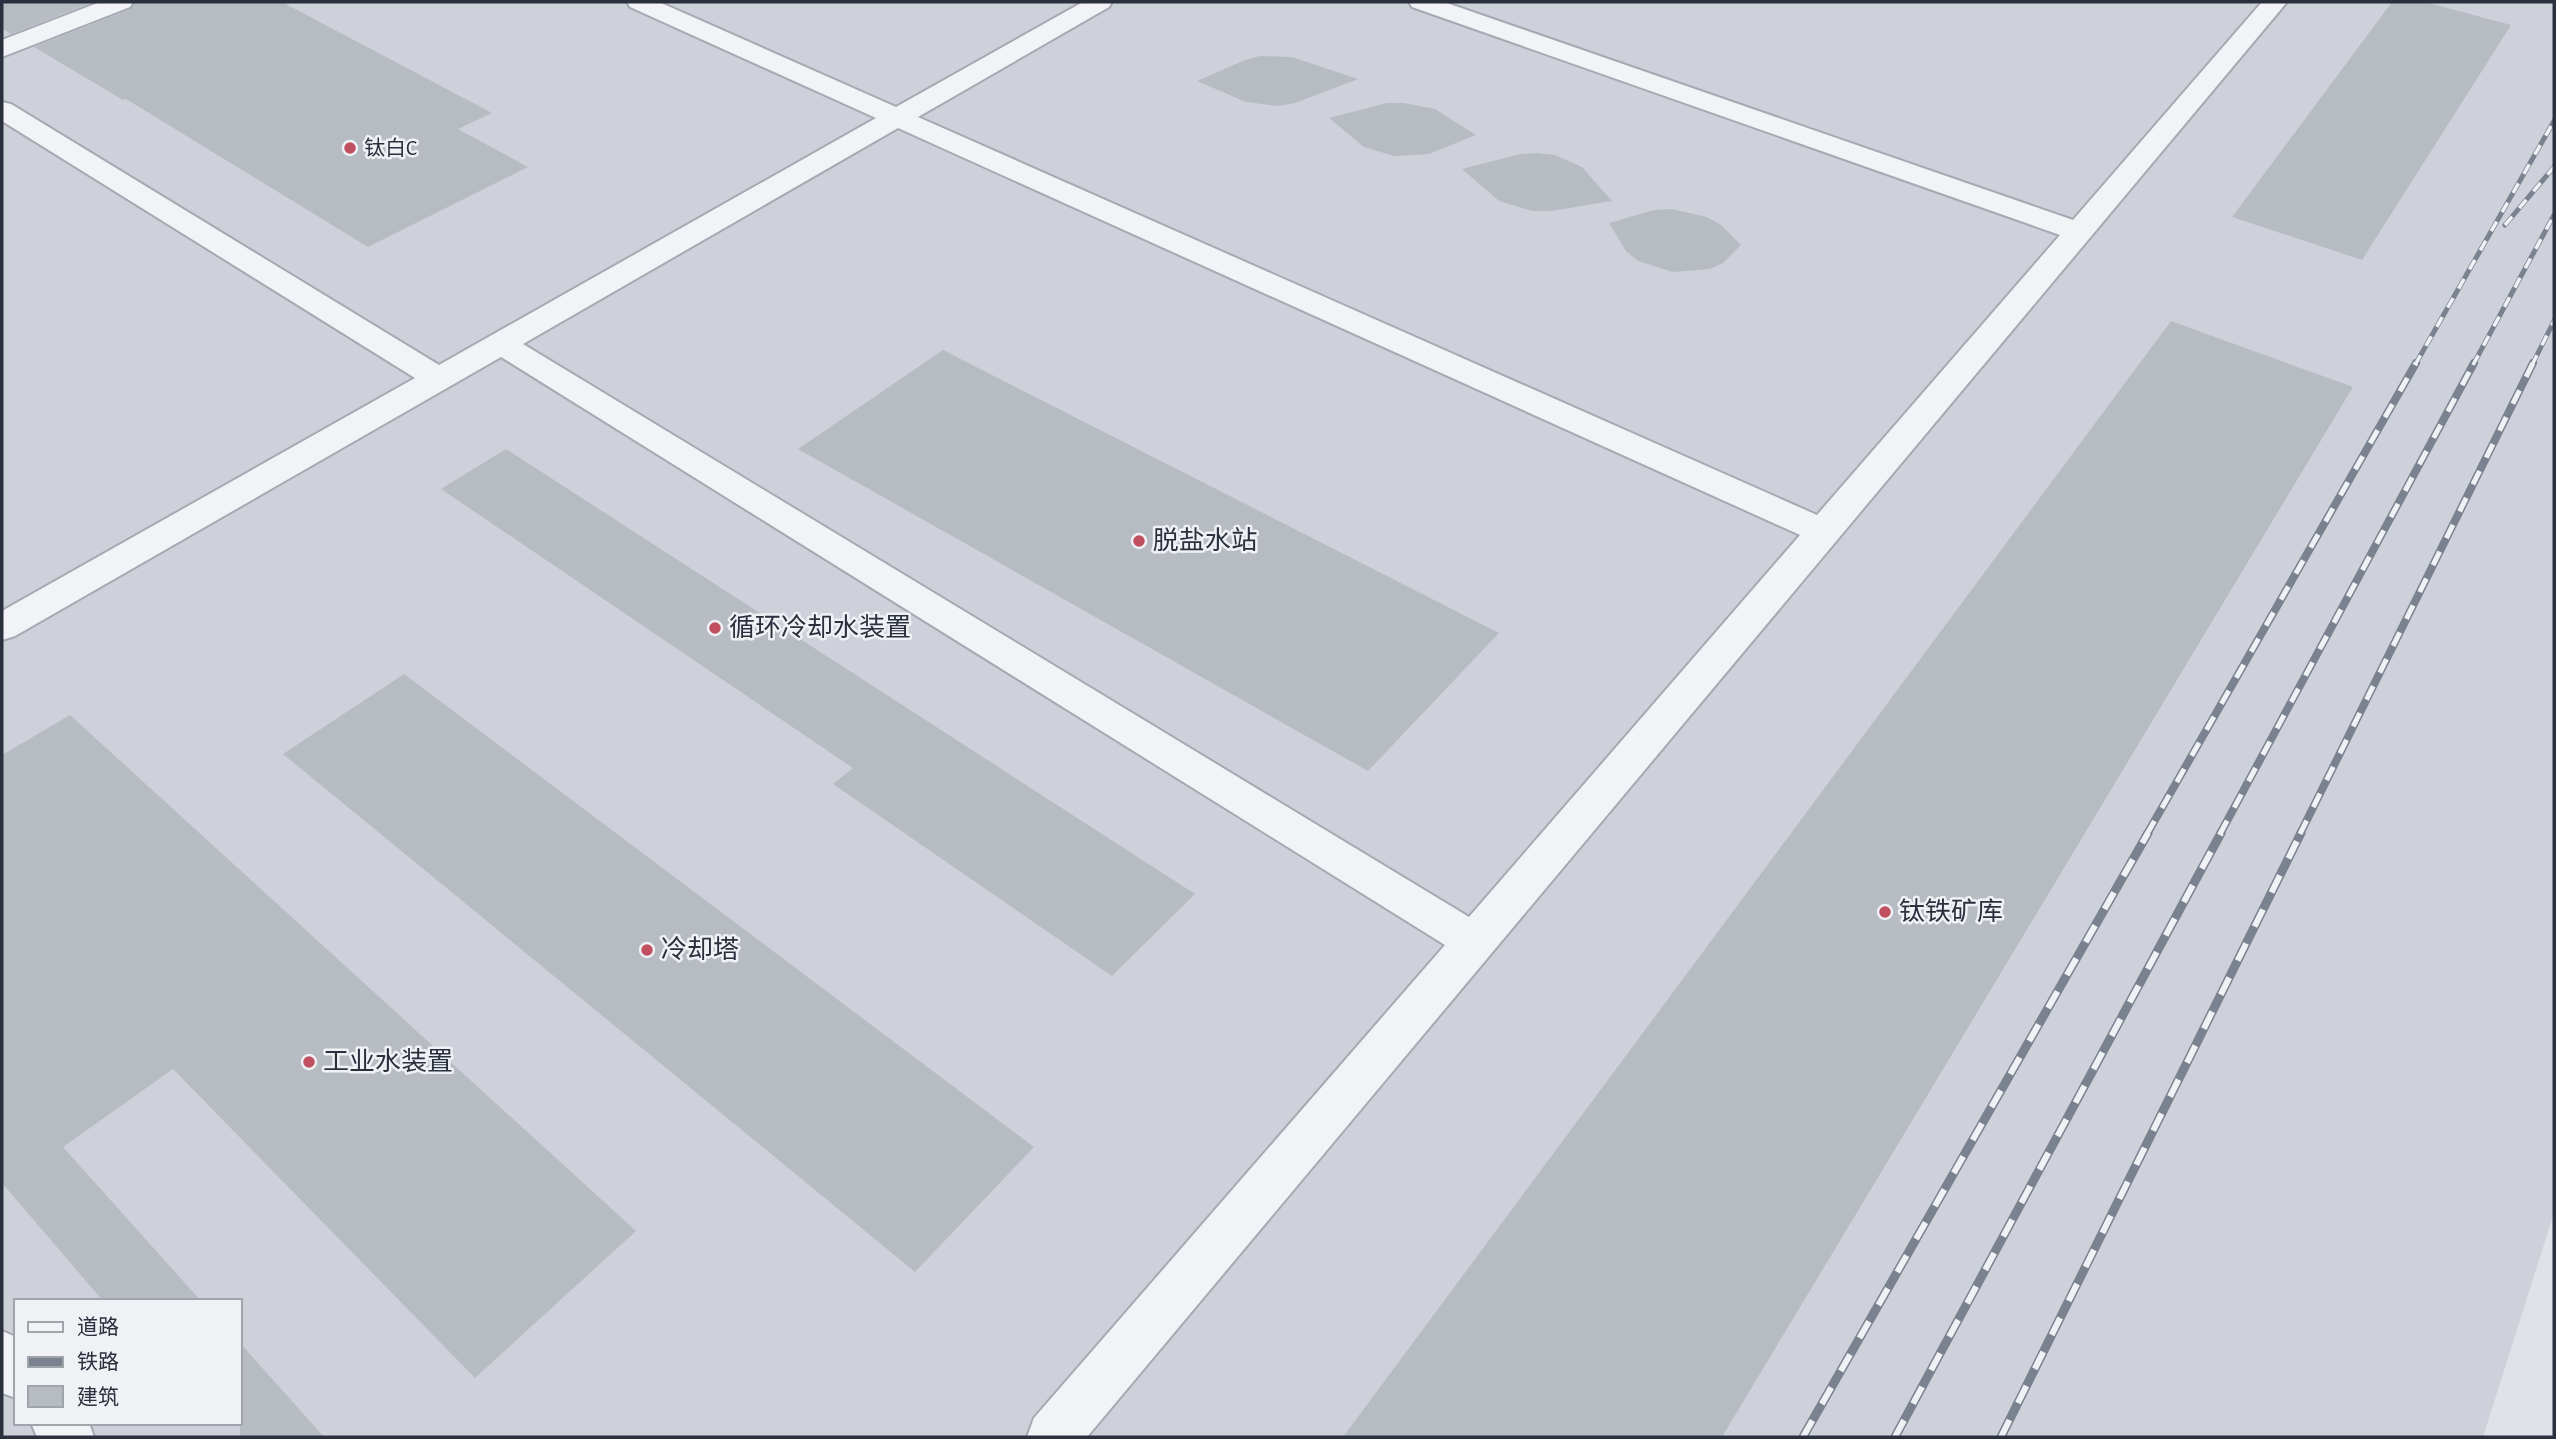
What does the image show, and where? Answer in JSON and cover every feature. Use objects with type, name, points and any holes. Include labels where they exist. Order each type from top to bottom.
[{"type":"lane","points":[[2,49],[121,2]]},
{"type":"lane","points":[[639,2],[1825,531]]},
{"type":"lane","points":[[2,627],[1100,2]]},
{"type":"lane","points":[[1421,2],[2079,232]]},
{"type":"lane","points":[[1053,1437],[2276,2]]},
{"type":"lane","points":[[2,110],[439,378]]},
{"type":"lane","points":[[500,343],[1475,942]]},
{"type":"lane","points":[[2,1356],[14,1371]]},
{"type":"shaded area","points":[[2,2],[2554,2],[2554,1213],[2483,1437],[2,1437]]},
{"type":"building","points":[[2,2],[93,2],[11,34],[2,28]]},
{"type":"building","points":[[136,2],[282,2],[492,113],[458,129],[528,167],[368,247],[126,99],[123,100],[34,47],[131,9]]},
{"type":"building","points":[[2392,2],[2425,2],[2511,25],[2362,260],[2232,217]]},
{"type":"building","points":[[1260,56],[1292,57],[1358,79],[1295,103],[1278,106],[1246,102],[1197,81]]},
{"type":"building","points":[[1387,103],[1404,103],[1435,109],[1476,135],[1429,154],[1394,156],[1364,147],[1329,118]]},
{"type":"building","points":[[1520,154],[1555,155],[1582,167],[1612,201],[1551,211],[1532,211],[1499,201],[1462,169]]},
{"type":"building","points":[[1672,209],[1707,217],[1721,225],[1741,245],[1723,263],[1710,269],[1673,272],[1638,261],[1626,251],[1609,223],[1654,210]]},
{"type":"building","name":"钛铁矿库","points":[[2171,321],[2353,387],[1722,1437],[1343,1437]]},
{"type":"building","name":"脱盐水站","points":[[943,350],[1499,633],[1368,771],[798,449]]},
{"type":"building","name":"循环冷却水装置","points":[[506,449],[1195,894],[1112,976],[833,784],[853,768],[441,489]]},
{"type":"building","name":"冷却塔","points":[[404,674],[1034,1147],[915,1272],[283,754]]},
{"type":"building","name":"工业水装置","points":[[70,715],[636,1231],[475,1378],[173,1069],[63,1147],[199,1299],[101,1299],[2,1183],[2,755]]},
{"type":"building","points":[[242,1345],[324,1437],[240,1437],[242,1425]]},
{"type":"railway","points":[[2415,365],[2554,121]]},
{"type":"railway","points":[[2505,225],[2554,167]]},
{"type":"railway","points":[[2473,365],[2554,215]]},
{"type":"railway","points":[[2533,363],[2554,321]]},
{"type":"railway","points":[[2147,834],[2416,363]]},
{"type":"railway","points":[[2220,834],[2474,363]]},
{"type":"railway","points":[[2300,834],[2533,363]]},
{"type":"railway","points":[[1803,1437],[2148,833]]},
{"type":"railway","points":[[1895,1437],[2221,833]]},
{"type":"railway","points":[[2001,1437],[2301,833]]},
{"type":"place","name":"钛白C","points":[[350,148]]},
{"type":"place","name":"脱盐水站","points":[[1139,541]]},
{"type":"place","name":"循环冷却水装置","points":[[715,628]]},
{"type":"place","name":"钛铁矿库","points":[[1885,912]]},
{"type":"place","name":"冷却塔","points":[[647,950]]},
{"type":"place","name":"工业水装置","points":[[309,1062]]}]
